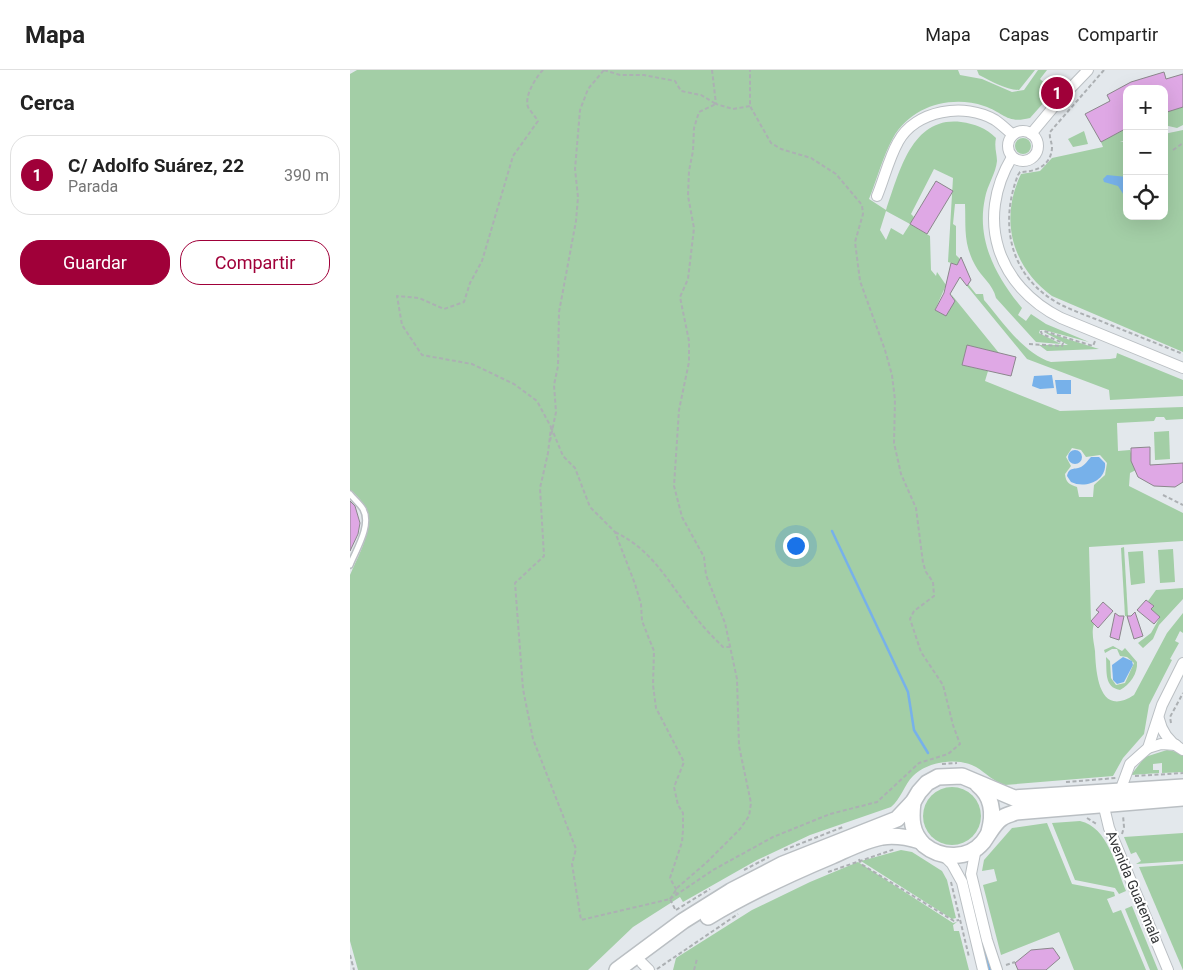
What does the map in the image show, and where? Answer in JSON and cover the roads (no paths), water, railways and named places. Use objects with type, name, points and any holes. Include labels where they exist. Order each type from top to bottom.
[{"type":"main road","points":[[617,970],[683,921],[731,891],[783,864],[897,819],[923,788],[938,777],[962,776],[1014,798],[1183,787]]},
{"type":"main road","points":[[973,781],[985,793],[992,809],[989,832]]},
{"type":"main road","points":[[913,802],[911,816],[913,829],[920,841],[930,850],[943,855],[957,856],[976,848],[1001,818],[1016,812],[1104,810],[1183,798]]},
{"type":"main road","points":[[645,968],[706,918],[786,875],[856,854],[881,838],[905,836],[920,841]]},
{"type":"street","points":[[1031,134],[1061,98],[1088,70]]},
{"type":"street","points":[[877,196],[898,141],[920,121],[942,111],[968,111],[993,119],[1013,135]]},
{"type":"street","points":[[1012,157],[1026,161],[1034,156],[1037,142],[1031,134],[1022,131],[1013,135],[1008,143],[1012,157],[997,193],[995,205],[994,229],[1002,261],[1011,278],[1030,299],[1044,310],[1183,368]]},
{"type":"street","points":[[1148,748],[1158,714],[1183,663]]},
{"type":"street","points":[[1158,714],[1161,729],[1180,747]]},
{"type":"street","points":[[1120,791],[1130,764],[1148,748],[1161,744],[1180,747]]},
{"type":"street","name":"Avenida Guatemala","points":[[1104,810],[1168,970]]},
{"type":"street","points":[[976,848],[971,874],[987,940],[997,970]]},
{"type":"street","points":[[943,855],[956,869],[957,886],[964,918],[983,970]]},
{"type":"lane","points":[[350,494],[364,510],[365,521],[364,533],[350,565]]},
{"type":"water","points":[[1107,175],[1123,177],[1123,194],[1118,186],[1104,182],[1103,179]]},
{"type":"water","points":[[1052,375],[1054,388],[1040,389],[1032,386],[1034,376]]},
{"type":"water","points":[[1055,380],[1071,380],[1071,394],[1057,394]]},
{"type":"water","points":[[1072,450],[1078,450],[1082,457],[1078,464],[1072,464],[1068,460],[1068,454]]},
{"type":"water","points":[[1091,457],[1099,457],[1105,463],[1105,469],[1099,479],[1082,485],[1071,482],[1067,476],[1069,471],[1082,466]]},
{"type":"water","points":[[1123,657],[1132,661],[1133,665],[1124,682],[1117,684],[1113,680],[1112,665]]},
{"type":"waterway","points":[[832,531],[908,692],[914,730],[928,753]]},
{"type":"waterway","points":[[981,940],[990,970]]},
{"type":"place","name":"C/ Adolfo Suárez, 22","points":[[1057,93]]}]
